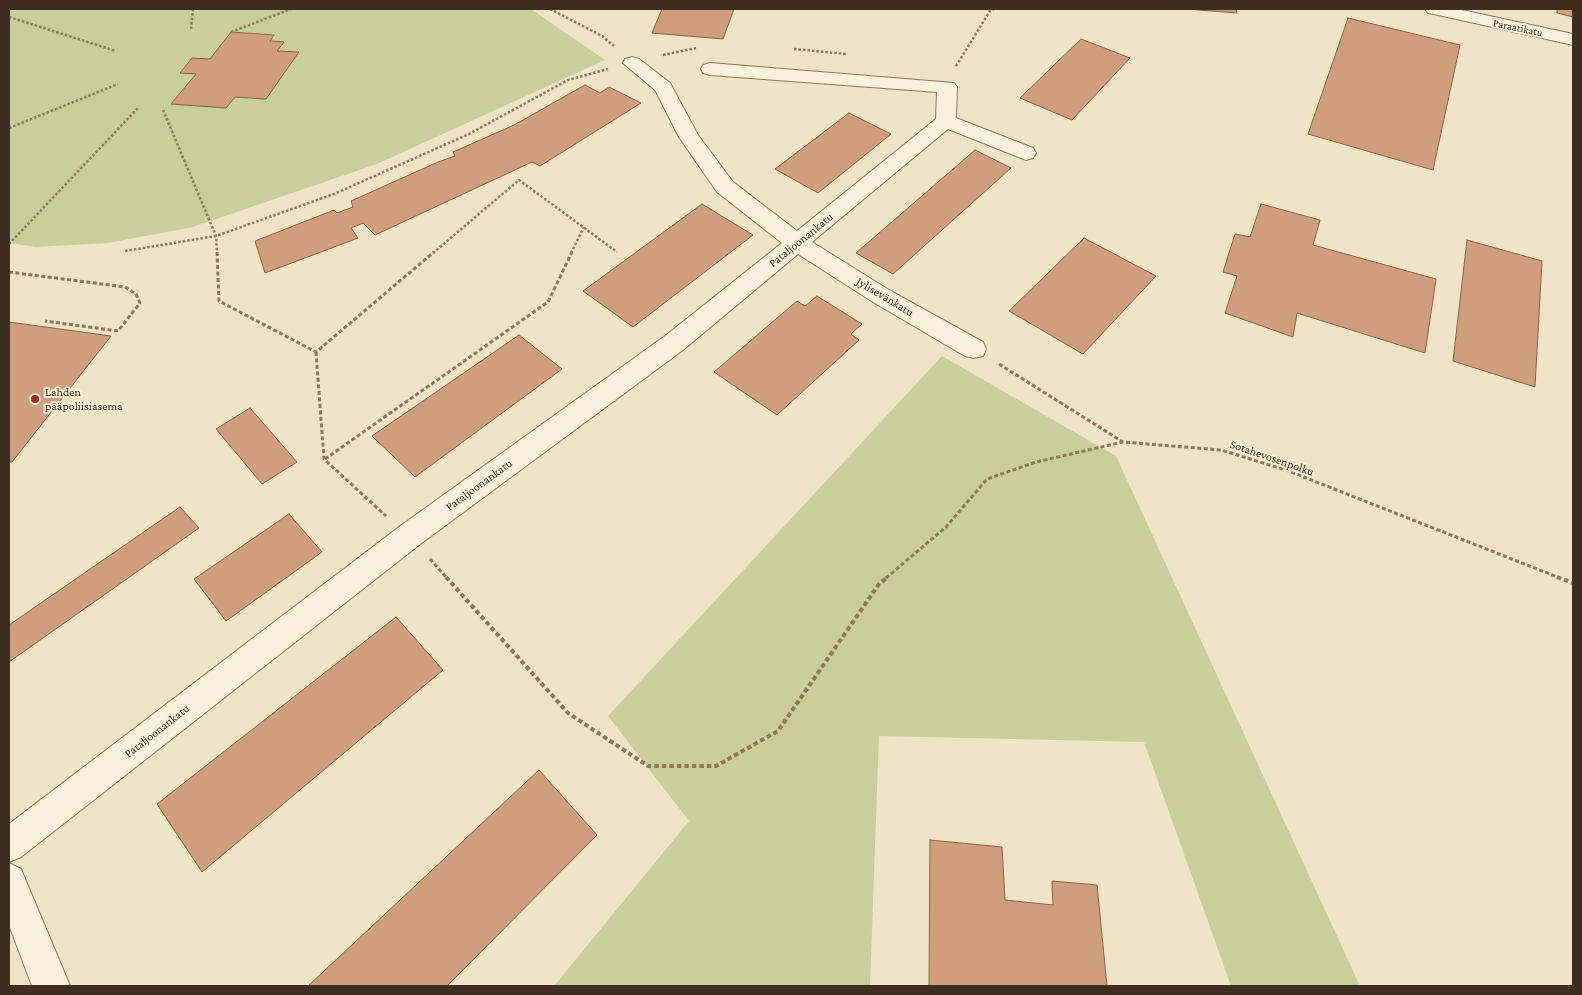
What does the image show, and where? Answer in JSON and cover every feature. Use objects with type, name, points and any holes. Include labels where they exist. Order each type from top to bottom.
[{"type":"street","name":"Paraatikatu","points":[[1434,9],[1522,33],[1573,40]]},
{"type":"street","name":"Jylisevänkatu","points":[[632,63],[663,87],[689,137],[725,187],[797,243],[881,296],[974,349]]},
{"type":"street","points":[[710,69],[947,87],[946,121],[1026,153]]},
{"type":"street","name":"Pataljoonankatu","points":[[9,845],[409,536],[674,343],[946,121]]},
{"type":"street","points":[[9,881],[51,986]]},
{"type":"path","points":[[190,29],[193,9]]},
{"type":"path","points":[[231,32],[291,9]]},
{"type":"path","points":[[550,9],[602,36],[632,63]]},
{"type":"path","points":[[947,87],[950,75],[990,11],[994,9]]},
{"type":"path","points":[[9,17],[116,51]]},
{"type":"path","points":[[125,251],[216,236],[334,194],[469,134],[568,80],[632,63]]},
{"type":"path","points":[[9,128],[118,84]]},
{"type":"path","points":[[9,244],[139,107]]},
{"type":"path","points":[[163,110],[216,236],[219,301],[316,352]]},
{"type":"path","points":[[316,352],[519,180],[617,252]]},
{"type":"path","points":[[324,460],[548,302],[584,228]]},
{"type":"path","points":[[9,272],[125,287],[136,294],[140,303],[118,331],[45,321]]},
{"type":"path","name":"Sotahevosenpolku","points":[[974,349],[1123,442],[1222,450],[1286,470],[1573,583]]},
{"type":"path","points":[[316,352],[324,460],[409,536],[568,713],[648,766],[716,766],[778,730],[879,584],[946,527],[987,479],[1036,462],[1123,442]]},
{"type":"green space","points":[[9,9],[531,9],[605,60],[377,164],[193,227],[108,243],[36,247],[9,243]]},
{"type":"green space","points":[[942,356],[1116,456],[1360,986],[1231,986],[1144,742],[879,736],[870,986],[554,986],[689,821],[608,716]]},
{"type":"building","points":[[662,9],[734,9],[723,39],[652,33]]},
{"type":"building","points":[[1186,9],[1236,9],[1237,13]]},
{"type":"building","points":[[1557,9],[1573,9],[1573,17],[1557,13]]},
{"type":"building","points":[[1348,18],[1460,45],[1433,170],[1308,134]]},
{"type":"building","points":[[231,32],[274,35],[270,41],[284,42],[277,51],[299,52],[266,99],[235,97],[226,108],[171,104],[196,74],[180,73],[192,58],[210,59]]},
{"type":"building","points":[[1081,39],[1130,58],[1072,120],[1020,98]]},
{"type":"building","points":[[585,85],[600,93],[609,87],[641,103],[540,166],[532,162],[375,235],[363,223],[351,228],[358,238],[265,273],[255,241],[334,210],[337,213],[353,207],[351,201],[455,156],[453,152],[514,125]]},
{"type":"building","points":[[849,113],[891,134],[818,193],[775,169]]},
{"type":"building","points":[[975,150],[1011,168],[893,274],[856,253]]},
{"type":"building","points":[[702,204],[753,235],[633,327],[583,291]]},
{"type":"building","points":[[1261,204],[1320,220],[1313,245],[1436,279],[1425,353],[1297,313],[1293,337],[1225,313],[1237,276],[1223,272],[1235,234],[1250,237]]},
{"type":"building","points":[[1084,238],[1156,276],[1083,354],[1009,311]]},
{"type":"building","points":[[1467,240],[1542,261],[1535,387],[1453,361]]},
{"type":"building","points":[[817,296],[862,324],[851,334],[859,340],[777,415],[714,372],[797,301],[805,306]]},
{"type":"building","name":"Lahden pääpoliisiasema","points":[[9,322],[111,336],[12,462],[9,462]]},
{"type":"building","points":[[519,335],[562,369],[415,477],[372,436]]},
{"type":"building","points":[[250,408],[297,462],[262,484],[216,429]]},
{"type":"building","points":[[180,507],[199,528],[9,662],[9,625]]},
{"type":"building","points":[[289,514],[322,552],[226,621],[194,579]]},
{"type":"building","points":[[396,617],[443,670],[202,872],[157,804]]},
{"type":"building","points":[[539,770],[597,835],[447,986],[308,986]]},
{"type":"building","points":[[930,840],[1002,847],[1005,900],[1053,905],[1052,881],[1097,885],[1107,986],[929,986]]},
{"type":"place","name":"Lahden pääpoliisiasema","points":[[35,399]]}]
